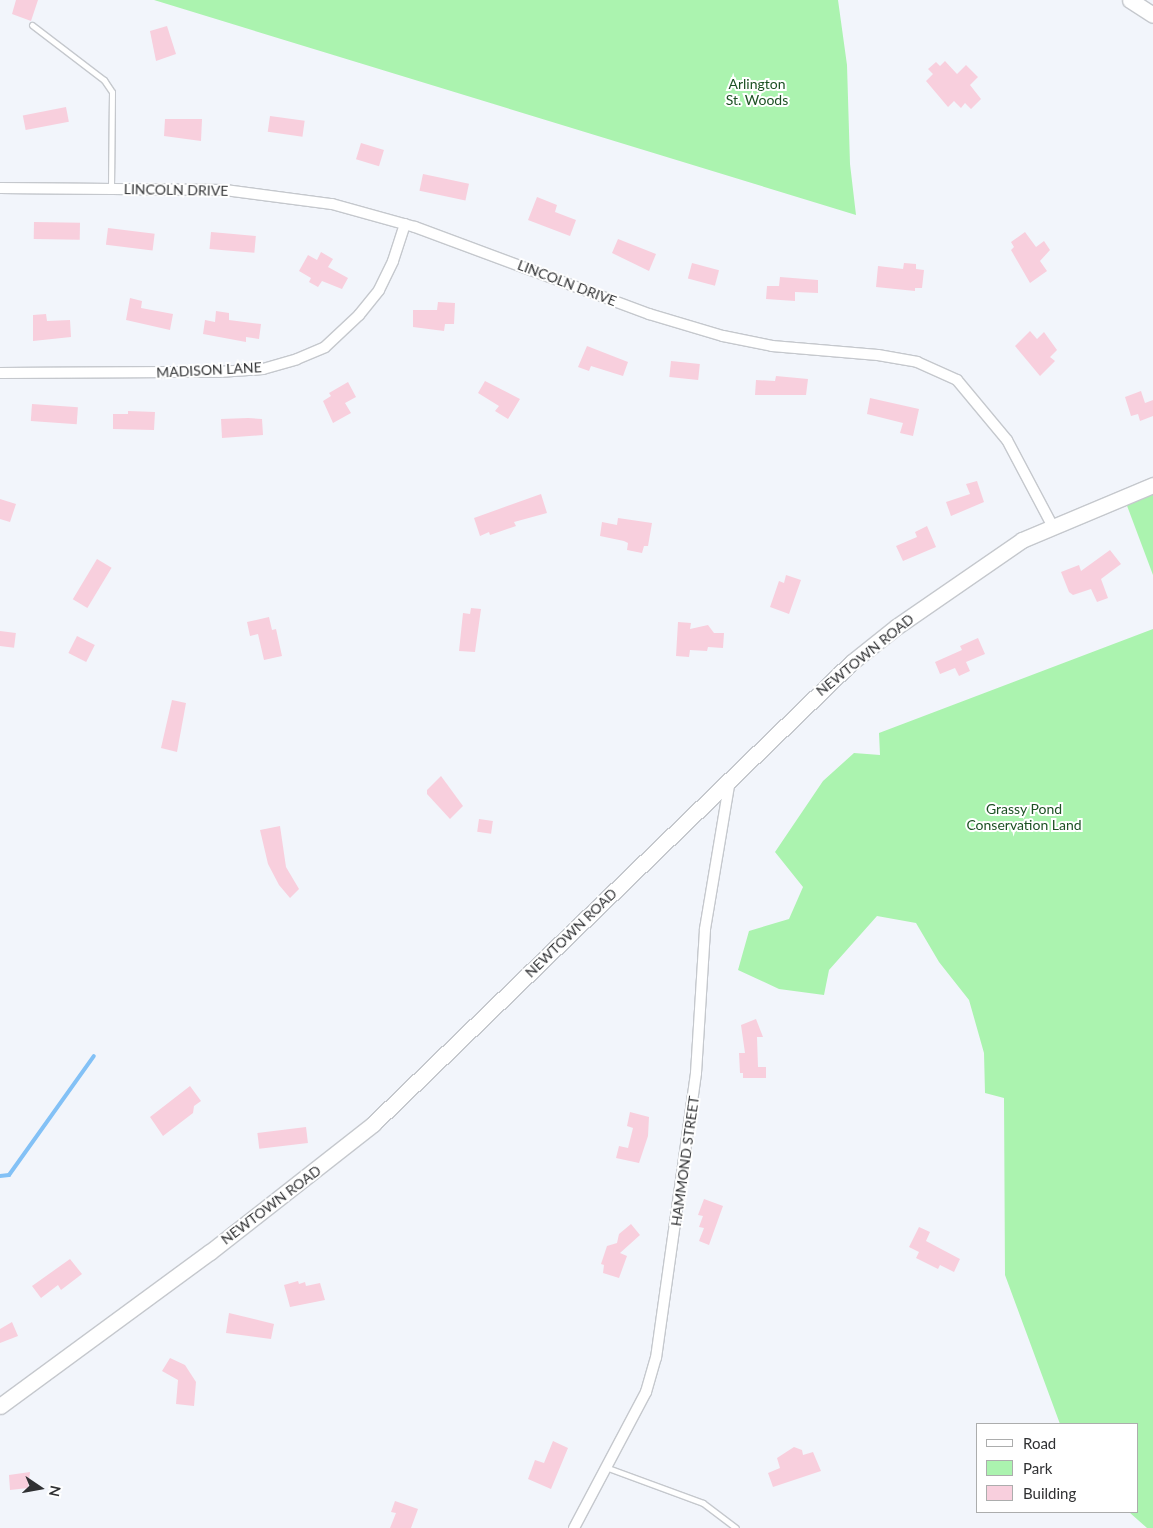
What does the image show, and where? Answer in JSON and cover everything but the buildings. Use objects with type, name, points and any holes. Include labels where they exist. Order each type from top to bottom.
[{"type":"street","points":[[1130,0],[1153,15]]},
{"type":"street","name":"LINCOLN DRIVE","points":[[0,188],[225,190],[298,198],[405,224],[649,314],[723,336],[772,346],[878,355],[917,362],[956,380],[1007,440],[1053,527]]},
{"type":"street","name":"MADISON LANE","points":[[0,373],[219,372],[263,369],[297,359],[325,346],[359,315],[378,290],[393,261],[405,224]]},
{"type":"street","name":"NEWTOWN ROAD","points":[[0,1406],[217,1246],[372,1124],[809,701],[896,628],[1022,540],[1153,485]]},
{"type":"street","name":"HAMMOND STREET","points":[[574,1528],[608,1468],[646,1392],[656,1358],[696,1073],[706,919],[731,777]]},
{"type":"lane","points":[[32,25],[104,80],[112,92],[111,189]]},
{"type":"lane","points":[[608,1468],[703,1503],[736,1528]]},
{"type":"green space","name":"Arlington St. Woods","points":[[154,0],[838,0],[847,65],[850,164],[856,215]]},
{"type":"green space","points":[[1152,493],[1153,495],[1153,575],[1126,503]]},
{"type":"green space","name":"Grassy Pond Conservation Land","points":[[1153,629],[1153,1528],[1147,1528],[1130,1513],[1138,1513],[1138,1423],[1060,1423],[1005,1275],[1004,1098],[985,1093],[984,1053],[969,1000],[939,962],[916,923],[877,916],[829,970],[824,995],[779,989],[738,970],[749,931],[789,919],[803,887],[775,852],[823,781],[854,753],[880,755],[879,733]]},
{"type":"waterway","points":[[0,1176],[9,1175],[94,1056]]}]
